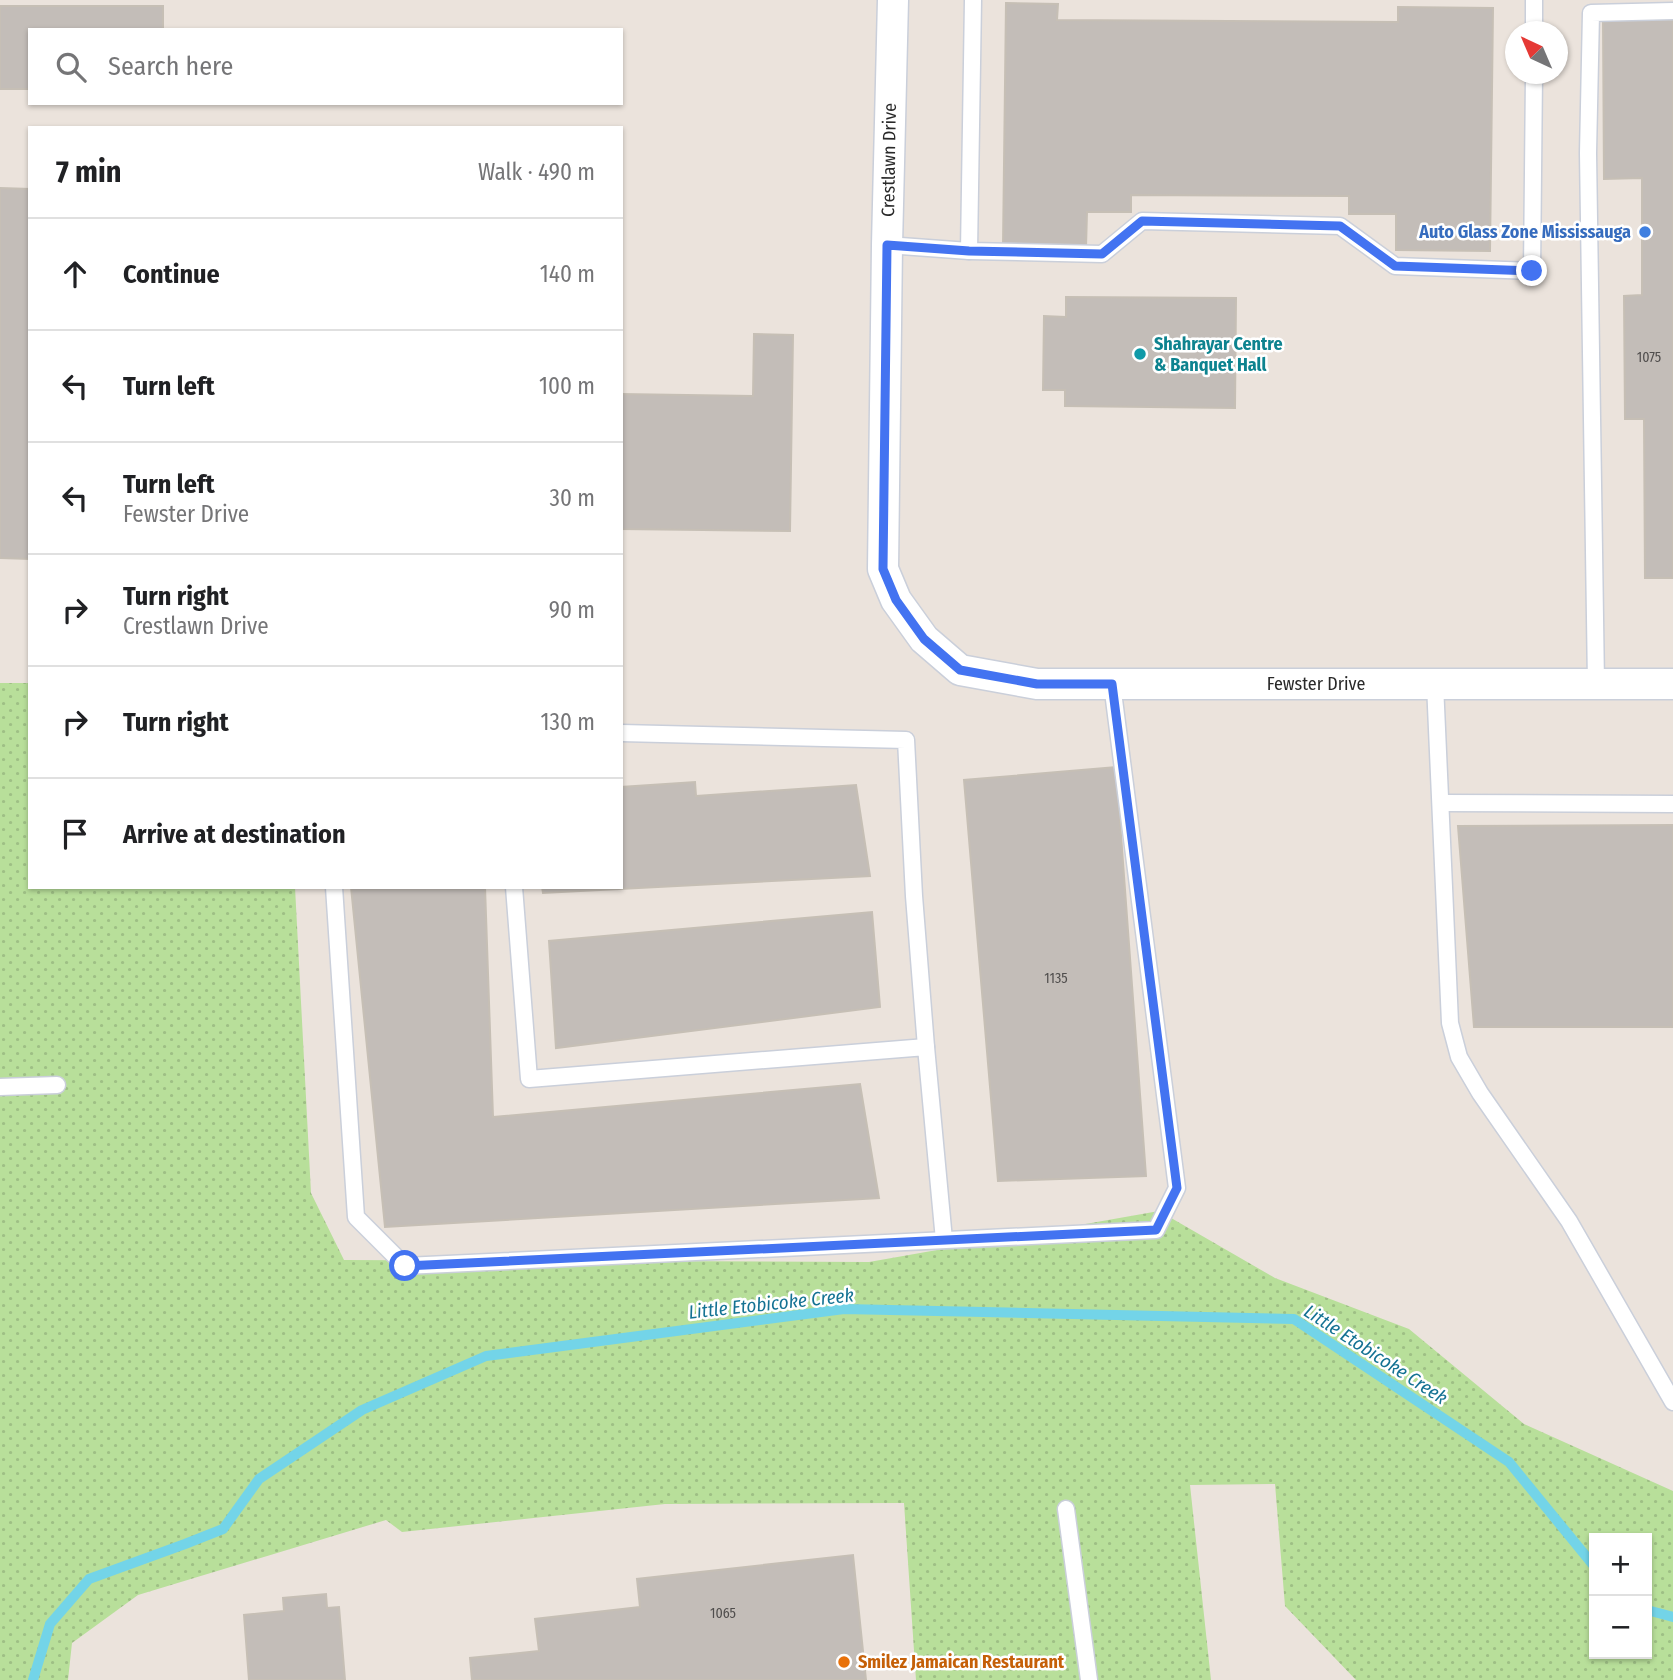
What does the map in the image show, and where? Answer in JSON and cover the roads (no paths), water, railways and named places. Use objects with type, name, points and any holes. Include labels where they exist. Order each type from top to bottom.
[{"type":"street","name":"Crestlawn Drive","points":[[893,0],[883,569],[896,600],[924,639],[960,670]]},
{"type":"street","name":"Fewster Drive","points":[[960,670],[1037,684],[1673,684]]},
{"type":"lane","points":[[969,251],[973,0]]},
{"type":"lane","points":[[1534,0],[1534,21]]},
{"type":"lane","points":[[1596,684],[1588,153],[1591,13],[1673,11]]},
{"type":"lane","points":[[887,245],[969,251],[1102,254],[1142,221],[1340,226],[1395,266],[1532,271],[1534,84]]},
{"type":"lane","points":[[334,889],[356,1217],[405,1266],[1156,1230],[1177,1188],[1112,684]]},
{"type":"lane","points":[[1435,684],[1450,1023],[1459,1057],[1480,1093],[1569,1222],[1673,1402]]},
{"type":"lane","points":[[623,733],[906,740],[914,896],[944,1240]]},
{"type":"lane","points":[[1441,803],[1673,804]]},
{"type":"lane","points":[[514,889],[528,1079],[926,1046]]},
{"type":"lane","points":[[0,1087],[57,1085]]},
{"type":"lane","points":[[1066,1509],[1089,1680]]},
{"type":"waterway","name":"Little Etobicoke Creek","points":[[33,1680],[50,1624],[89,1579],[223,1529],[259,1479],[362,1410],[486,1356],[844,1309],[1294,1319],[1509,1462],[1589,1560]]},
{"type":"waterway","name":"Little Etobicoke Creek","points":[[1652,1611],[1673,1617]]},
{"type":"place","name":"Auto Glass Zone Mississauga","points":[[1645,232]]},
{"type":"place","name":"Shahrayar Centre & Banquet Hall","points":[[1140,354]]},
{"type":"place","name":"Smilez Jamaican Restaurant","points":[[844,1662]]}]
